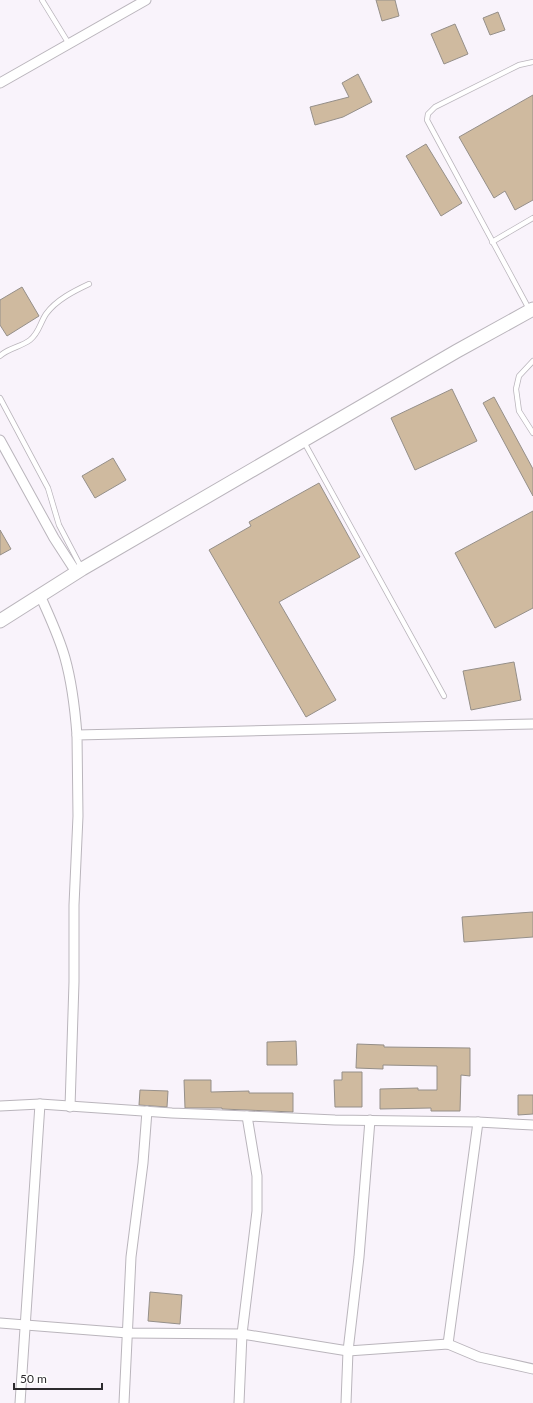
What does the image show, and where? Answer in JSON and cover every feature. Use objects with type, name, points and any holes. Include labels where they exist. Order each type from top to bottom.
[{"type":"street","points":[[0,83],[146,0]]},
{"type":"street","points":[[0,621],[79,571],[303,440],[532,310]]},
{"type":"street","points":[[0,440],[54,538],[79,571]]},
{"type":"street","points":[[40,595],[57,633],[65,658],[72,689],[77,735],[78,816],[74,905],[74,982],[70,1107]]},
{"type":"street","points":[[77,735],[533,724]]},
{"type":"street","points":[[20,1403],[24,1325],[40,1104]]},
{"type":"street","points":[[0,1106],[40,1104],[70,1107],[247,1116],[478,1122],[533,1125]]},
{"type":"street","points":[[124,1403],[131,1257],[148,1111]]},
{"type":"street","points":[[239,1403],[242,1334],[257,1211],[257,1176],[247,1116]]},
{"type":"street","points":[[346,1403],[348,1351],[359,1257],[370,1120]]},
{"type":"street","points":[[448,1344],[478,1122]]},
{"type":"street","points":[[0,1323],[128,1333],[242,1334],[348,1351],[448,1344],[479,1358],[533,1369]]},
{"type":"lane","points":[[42,0],[68,44]]},
{"type":"lane","points":[[532,310],[492,242],[427,120],[428,114],[435,107],[519,65],[533,62]]},
{"type":"lane","points":[[492,242],[533,218]]},
{"type":"lane","points":[[0,356],[17,348],[37,333],[44,318],[54,304],[89,284]]},
{"type":"lane","points":[[533,361],[519,376],[516,389],[519,411],[533,433]]},
{"type":"lane","points":[[0,398],[48,488],[60,525],[79,571]]},
{"type":"lane","points":[[303,440],[444,696]]},
{"type":"building","points":[[376,0],[395,0],[399,16],[382,21]]},
{"type":"building","points":[[498,12],[505,30],[490,35],[483,18]]},
{"type":"building","points":[[455,24],[468,54],[444,64],[431,34]]},
{"type":"building","points":[[358,74],[372,102],[343,117],[315,125],[310,107],[349,97],[342,83]]},
{"type":"building","points":[[533,95],[533,200],[515,210],[505,191],[494,198],[459,137]]},
{"type":"building","points":[[426,144],[462,203],[441,216],[406,156]]},
{"type":"building","points":[[22,287],[39,316],[7,336],[0,325],[0,300]]},
{"type":"building","points":[[452,389],[477,441],[415,470],[391,418]]},
{"type":"building","points":[[494,397],[533,469],[533,496],[483,403]]},
{"type":"building","points":[[113,458],[126,480],[95,498],[82,476]]},
{"type":"building","points":[[319,483],[360,557],[279,602],[336,700],[306,717],[209,550],[251,526],[249,522]]},
{"type":"building","points":[[533,511],[533,608],[495,628],[455,553]]},
{"type":"building","points":[[0,530],[11,549],[0,555]]},
{"type":"building","points":[[514,662],[521,700],[471,710],[463,671]]},
{"type":"building","points":[[533,912],[533,937],[464,942],[462,917]]},
{"type":"building","points":[[296,1041],[297,1065],[267,1065],[267,1042]]},
{"type":"building","points":[[357,1044],[384,1045],[384,1047],[470,1048],[470,1076],[461,1075],[460,1111],[431,1111],[431,1108],[380,1109],[380,1089],[418,1088],[418,1090],[437,1090],[437,1066],[383,1065],[383,1069],[356,1068]]},
{"type":"building","points":[[342,1072],[362,1072],[362,1107],[335,1107],[334,1080],[342,1080]]},
{"type":"building","points":[[184,1080],[211,1080],[211,1092],[249,1091],[249,1093],[293,1093],[293,1112],[222,1108],[185,1108]]},
{"type":"building","points":[[140,1090],[168,1091],[167,1107],[139,1105]]},
{"type":"building","points":[[518,1095],[533,1095],[533,1114],[518,1115]]},
{"type":"building","points":[[150,1292],[182,1295],[180,1324],[148,1321]]}]
